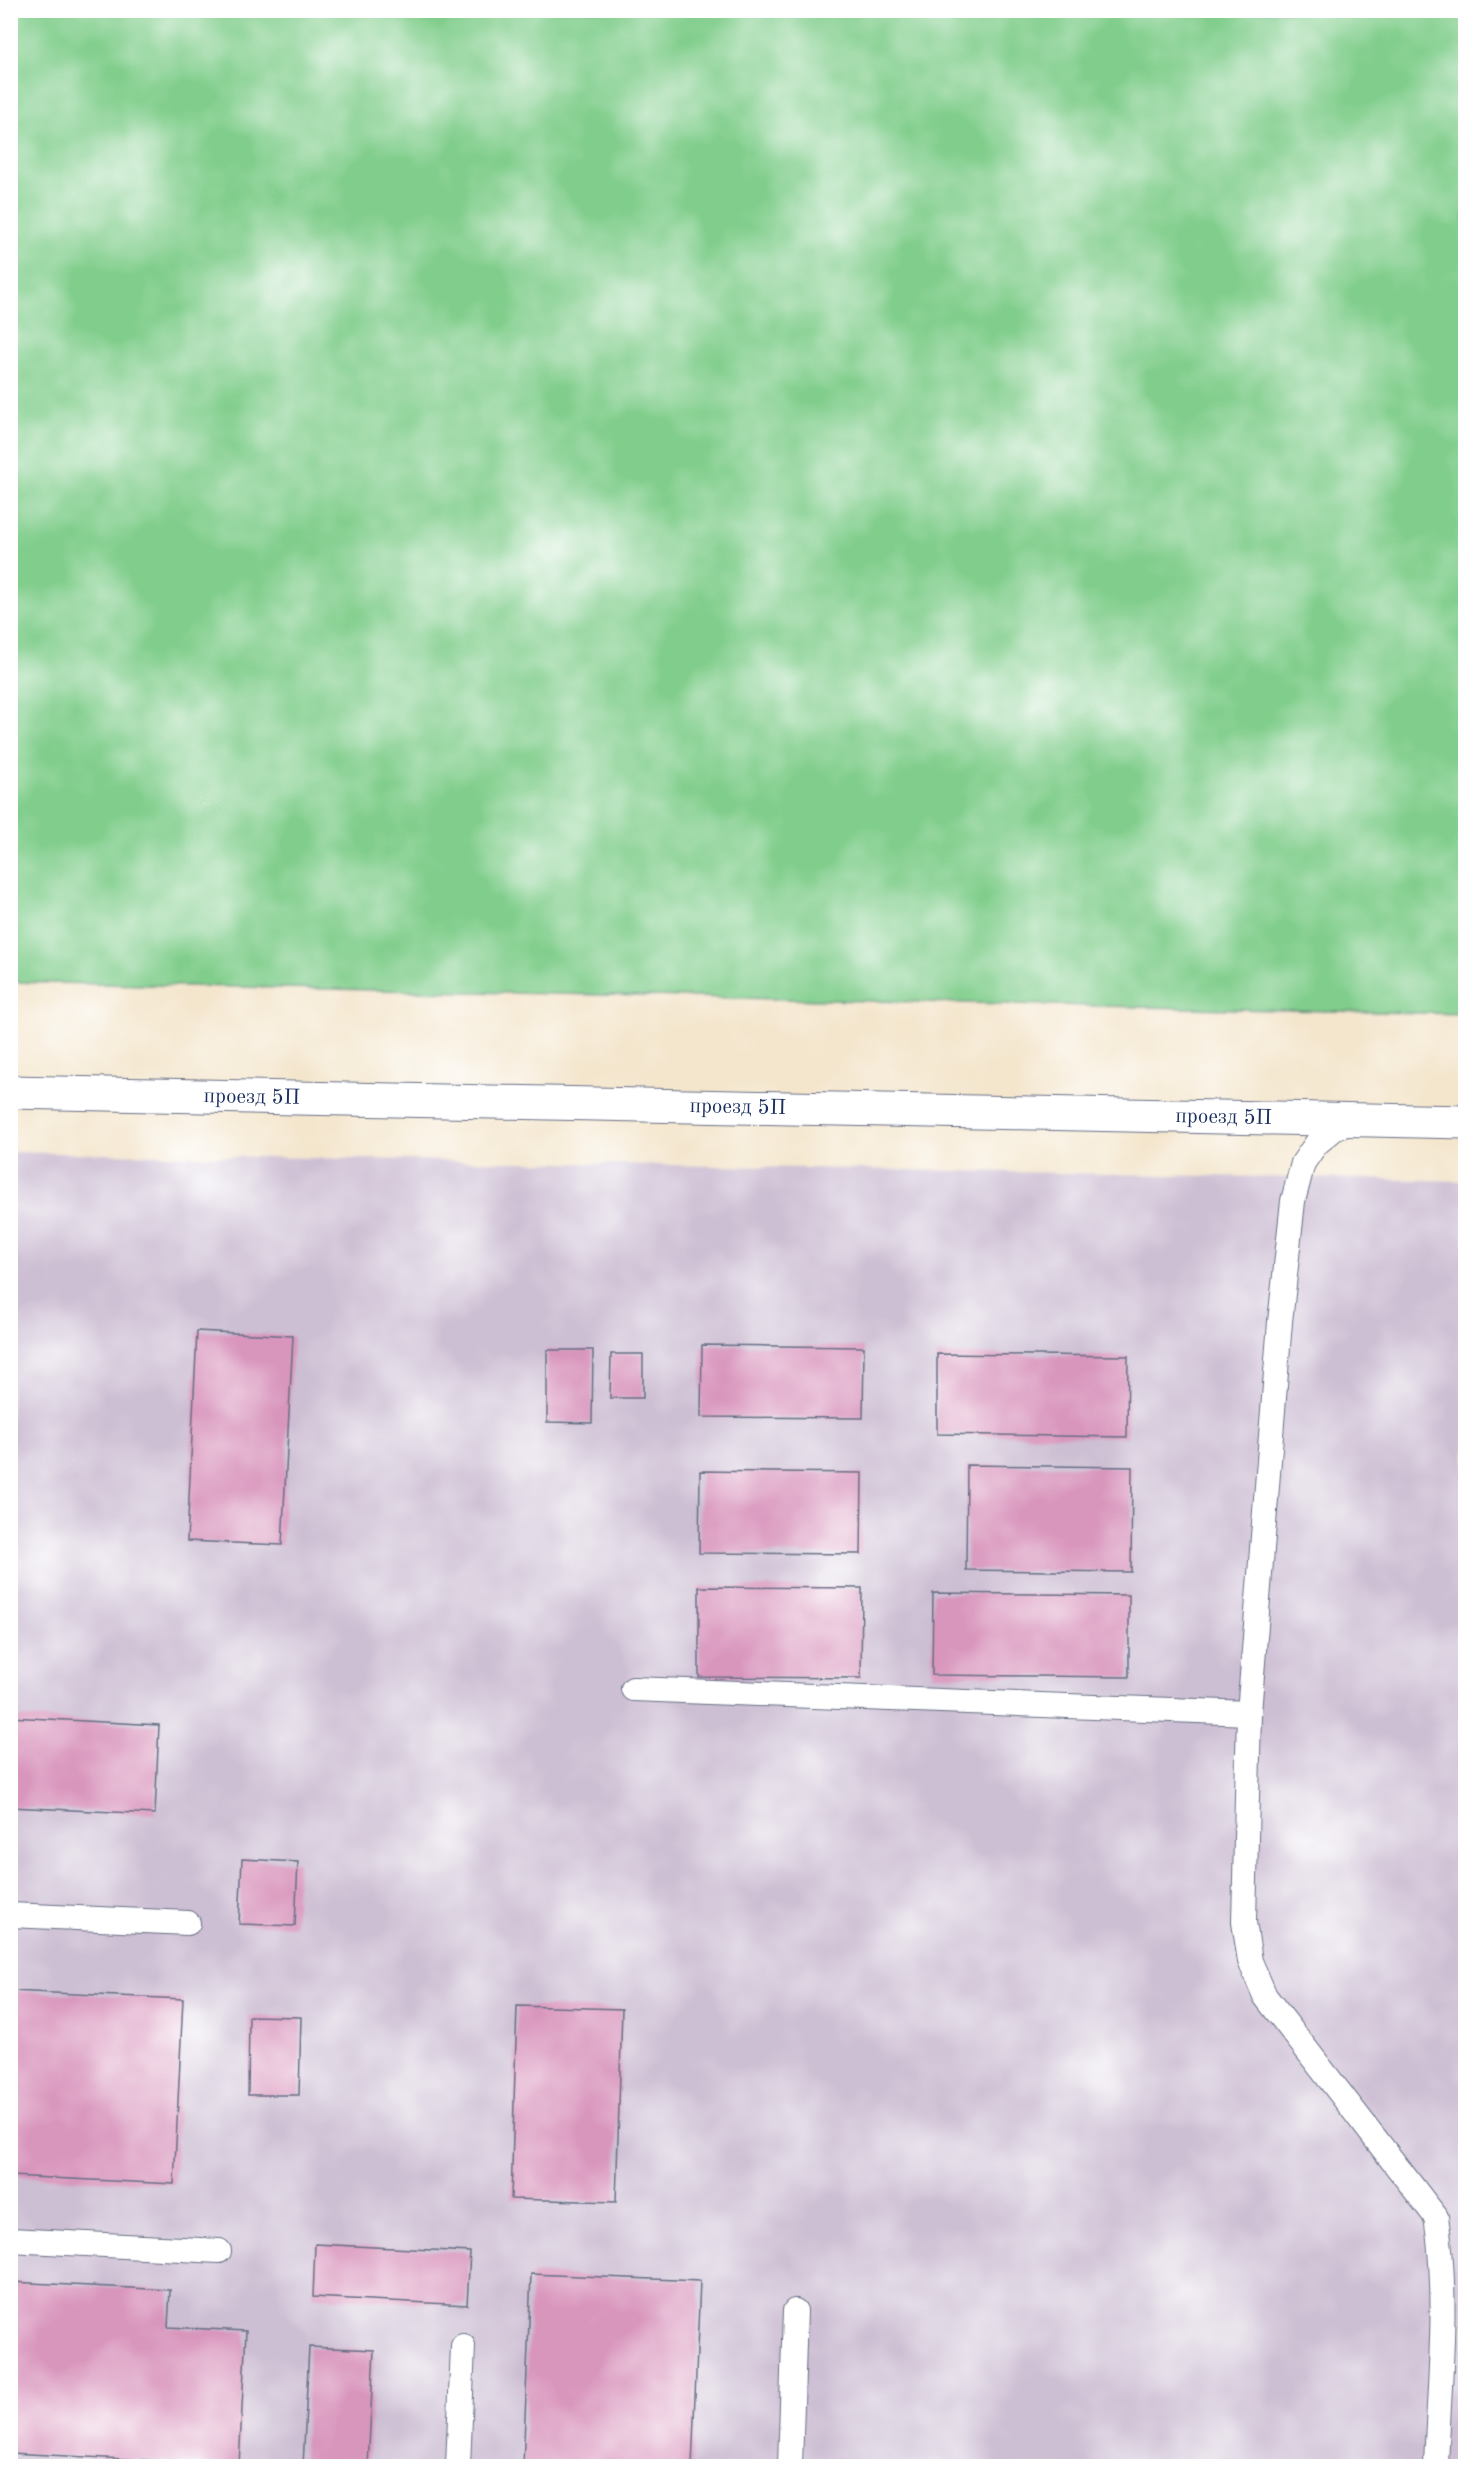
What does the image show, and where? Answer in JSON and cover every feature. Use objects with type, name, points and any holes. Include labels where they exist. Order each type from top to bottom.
[{"type":"street","name":"проезд 5П","points":[[10,1092],[1466,1122]]},
{"type":"lane","points":[[1357,1120],[1334,1129],[1316,1144],[1303,1163],[1293,1201],[1280,1322],[1249,1713],[1244,1922],[1250,1961],[1265,1996],[1436,2217],[1442,2252],[1436,2466]]},
{"type":"lane","points":[[633,1689],[1249,1713]]},
{"type":"lane","points":[[10,1915],[189,1923]]},
{"type":"lane","points":[[10,2240],[219,2251]]},
{"type":"lane","points":[[790,2466],[795,2311]]},
{"type":"lane","points":[[458,2466],[463,2346]]},
{"type":"shaded area","points":[[11,1152],[1465,1181],[1465,2466],[11,2466]]},
{"type":"green space","points":[[11,10],[1465,11],[1465,1014],[11,982]]},
{"type":"building","points":[[197,1331],[293,1336],[282,1545],[187,1541]]},
{"type":"building","points":[[702,1345],[864,1347],[863,1418],[701,1417]]},
{"type":"building","points":[[547,1350],[593,1350],[592,1423],[547,1422]]},
{"type":"building","points":[[611,1354],[643,1354],[643,1398],[610,1398]]},
{"type":"building","points":[[937,1354],[1128,1356],[1127,1437],[937,1434]]},
{"type":"building","points":[[967,1465],[1132,1467],[1131,1572],[966,1570]]},
{"type":"building","points":[[700,1471],[862,1473],[861,1554],[699,1553]]},
{"type":"building","points":[[699,1587],[862,1588],[861,1678],[699,1677]]},
{"type":"building","points":[[933,1593],[1129,1595],[1129,1677],[932,1675]]},
{"type":"building","points":[[10,1717],[159,1725],[155,1814],[10,1807]]},
{"type":"building","points":[[242,1859],[298,1862],[295,1926],[239,1924]]},
{"type":"building","points":[[10,1991],[183,1999],[174,2184],[10,2176]]},
{"type":"building","points":[[517,2006],[622,2009],[616,2202],[511,2199]]},
{"type":"building","points":[[249,2016],[301,2017],[299,2095],[248,2095]]},
{"type":"building","points":[[315,2244],[470,2252],[467,2305],[313,2297]]},
{"type":"building","points":[[531,2274],[700,2281],[692,2466],[523,2466]]},
{"type":"building","points":[[10,2282],[170,2290],[168,2327],[246,2331],[239,2465],[10,2453]]},
{"type":"building","points":[[309,2347],[374,2350],[368,2466],[303,2466]]}]
